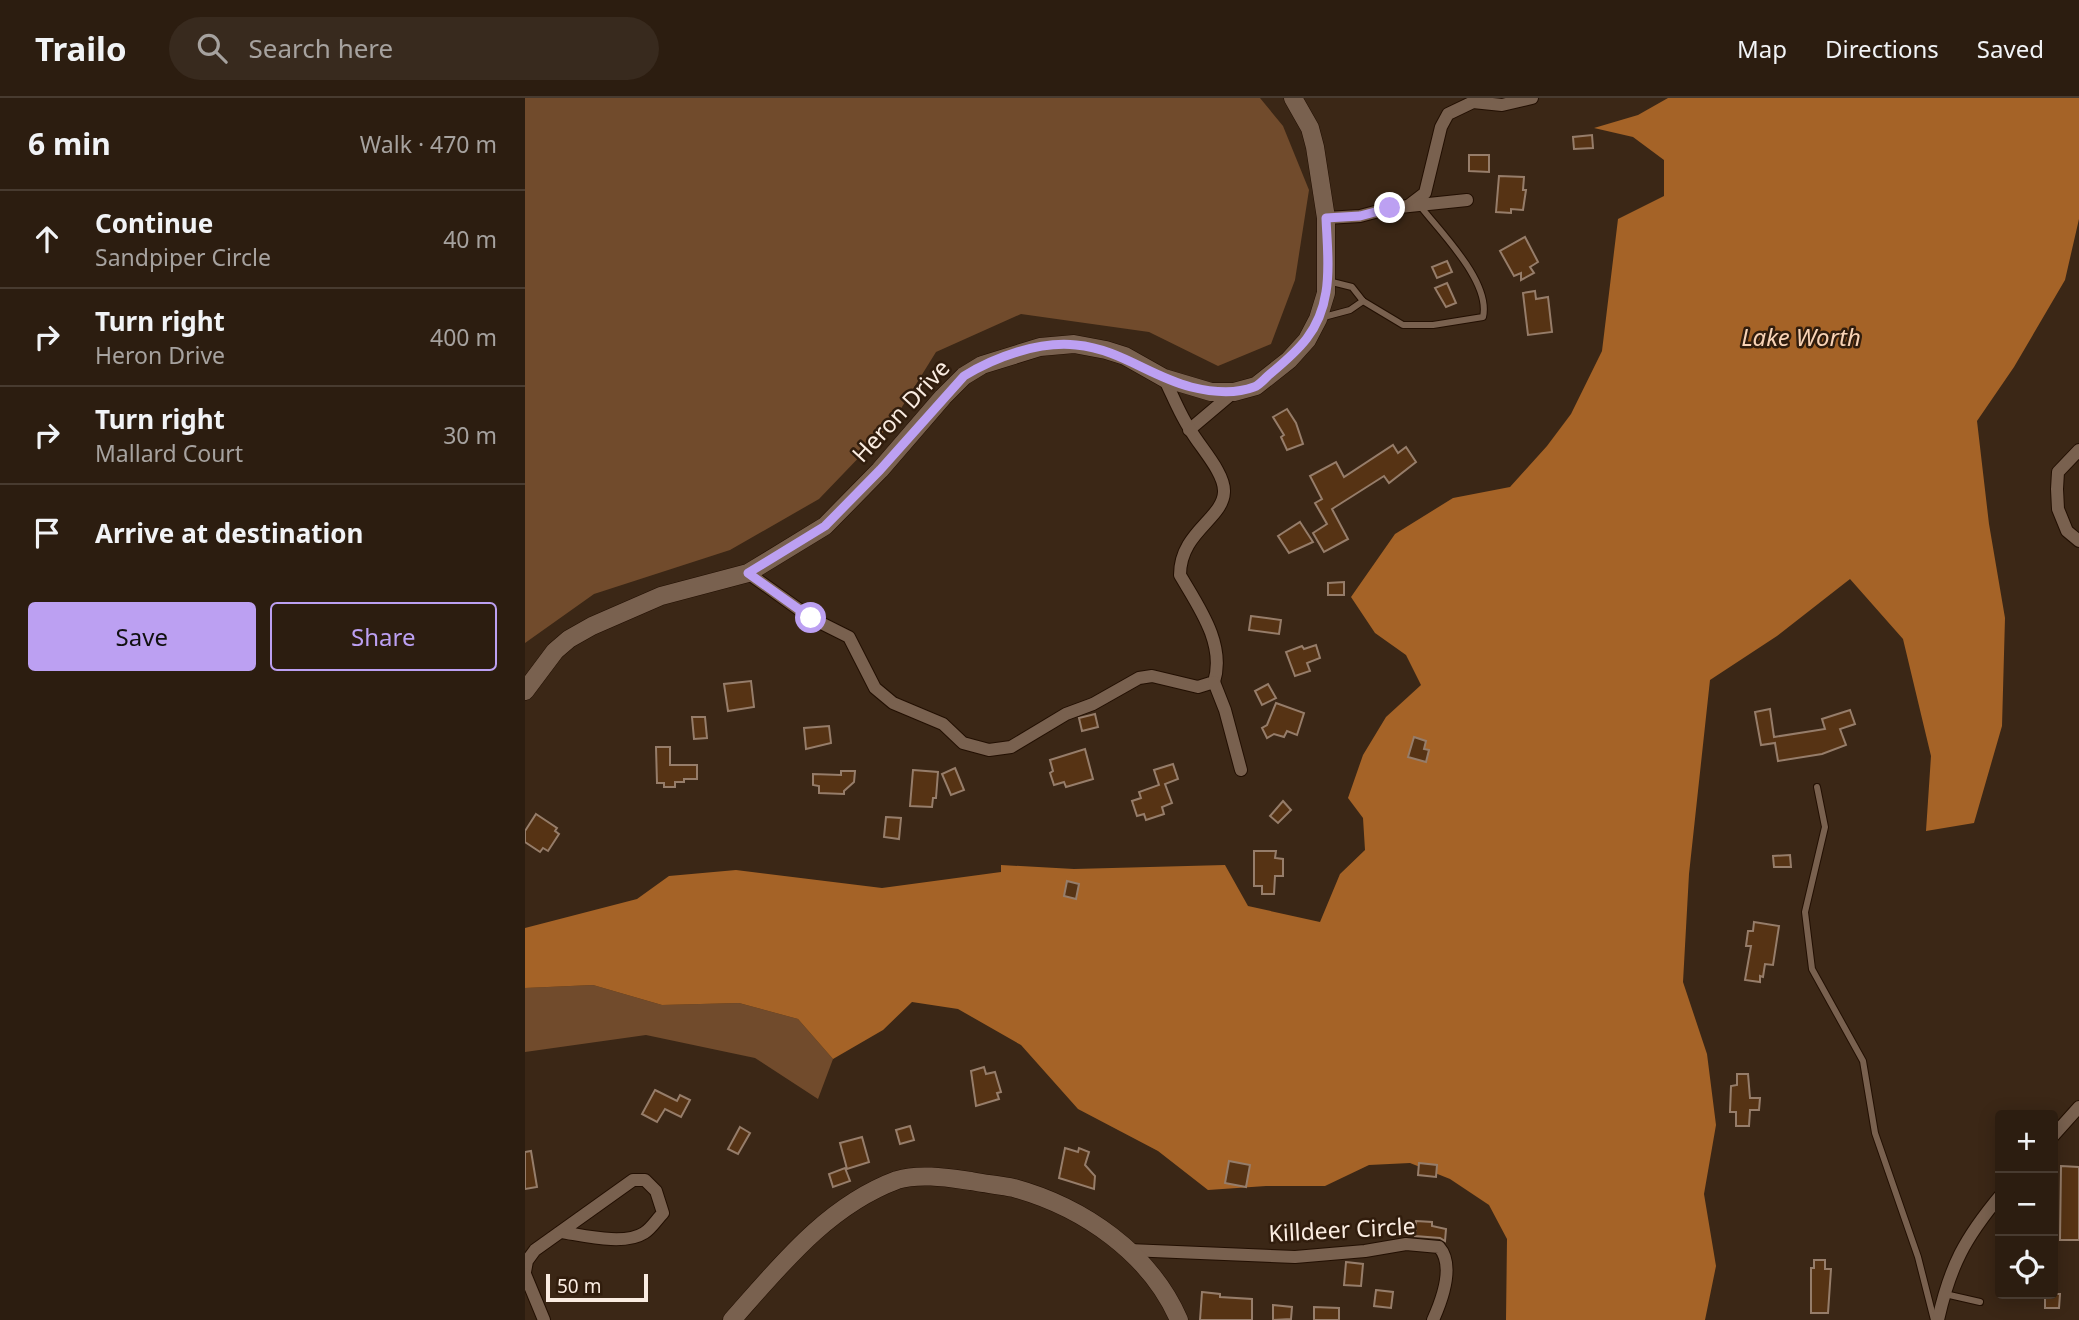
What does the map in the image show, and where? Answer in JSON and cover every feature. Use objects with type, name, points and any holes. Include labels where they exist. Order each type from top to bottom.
[{"type":"street","name":"Heron Drive","points":[[525,691],[555,651],[569,639],[592,626],[661,596],[748,573],[825,526],[880,470],[943,397],[964,376],[982,365],[1040,347],[1074,344],[1125,356],[1164,378],[1211,392],[1234,392],[1256,386],[1289,360],[1307,340],[1318,319],[1326,293],[1326,218],[1315,147],[1310,128],[1293,98]]},
{"type":"street","points":[[1414,206],[1425,193],[1441,127],[1448,114],[1473,102],[1502,106],[1532,98]]},
{"type":"street","points":[[1326,218],[1360,216],[1467,200]]},
{"type":"street","points":[[1164,378],[1189,430],[1221,476],[1224,491],[1221,505],[1190,540],[1181,575],[1206,620],[1216,650],[1218,670],[1214,682],[1225,709],[1241,770]]},
{"type":"street","points":[[1189,430],[1234,392]]},
{"type":"street","points":[[2079,450],[2058,472],[2057,489],[2058,509],[2067,531],[2079,541]]},
{"type":"street","points":[[748,573],[811,618],[849,637],[876,688],[893,703],[943,724],[963,743],[989,750],[1011,747],[1066,714],[1093,704],[1139,678],[1152,676],[1198,687],[1214,682]]},
{"type":"street","points":[[2058,1130],[2079,1107]]},
{"type":"street","points":[[732,1320],[815,1229],[847,1206],[900,1179],[942,1177],[1013,1188],[1051,1201],[1080,1215],[1129,1251],[1159,1282],[1179,1320]]},
{"type":"street","points":[[544,1320],[525,1273],[527,1261],[535,1250],[633,1180],[645,1180],[656,1191],[663,1213],[644,1233],[628,1239],[561,1232]]},
{"type":"street","points":[[1936,1320],[1962,1247],[1995,1202]]},
{"type":"street","name":"Killdeer Circle","points":[[1129,1251],[1295,1257],[1365,1251],[1406,1244],[1439,1247],[1445,1255],[1446,1269],[1433,1320]]},
{"type":"lane","points":[[1327,281],[1352,287],[1363,301],[1403,325],[1433,325],[1483,317],[1485,307],[1475,277],[1414,206]]},
{"type":"lane","points":[[1318,319],[1350,310],[1363,301]]},
{"type":"lane","points":[[1817,787],[1825,827],[1805,912],[1812,969],[1863,1061],[1875,1133],[1918,1257],[1936,1320]]},
{"type":"lane","points":[[1945,1294],[1980,1302]]},
{"type":"shaded area","points":[[525,98],[1260,98],[1283,126],[1309,190],[1295,280],[1271,344],[1218,366],[1149,332],[1021,314],[936,352],[892,423],[819,499],[730,550],[594,594],[525,643]]},
{"type":"shaded area","points":[[593,985],[662,1005],[739,1003],[798,1019],[833,1059],[818,1099],[755,1058],[646,1035],[525,1052],[525,988]]},
{"type":"water","name":"Lake Worth","points":[[1668,98],[2079,98],[2079,219],[2065,280],[2014,367],[1977,421],[1989,524],[2005,618],[2002,726],[1974,823],[1926,831],[1931,756],[1903,639],[1850,579],[1777,636],[1710,680],[1689,874],[1683,982],[1707,1054],[1716,1125],[1704,1194],[1716,1266],[1705,1320],[1506,1320],[1507,1239],[1489,1205],[1450,1179],[1410,1163],[1369,1165],[1325,1186],[1208,1190],[1158,1151],[1078,1109],[1021,1045],[958,1009],[912,1002],[883,1030],[833,1059],[798,1019],[739,1003],[662,1005],[593,985],[525,988],[525,928],[637,899],[669,876],[736,870],[882,888],[1001,872],[1001,865],[1074,869],[1225,865],[1248,906],[1320,922],[1340,874],[1365,850],[1363,818],[1348,798],[1363,755],[1386,717],[1421,685],[1406,655],[1375,633],[1351,597],[1395,534],[1453,498],[1510,487],[1547,446],[1571,414],[1602,351],[1618,219],[1664,196],[1664,160],[1633,137],[1594,128],[1638,115]]},
{"type":"building","points":[[1592,135],[1593,148],[1574,149],[1573,137]]},
{"type":"building","points":[[1469,155],[1489,155],[1489,172],[1469,171]]},
{"type":"building","points":[[1499,176],[1524,177],[1523,190],[1526,190],[1523,210],[1511,209],[1511,213],[1496,212]]},
{"type":"building","points":[[1525,237],[1538,262],[1530,267],[1534,273],[1521,280],[1521,273],[1514,276],[1500,251]]},
{"type":"building","points":[[1447,261],[1452,272],[1437,278],[1432,267]]},
{"type":"building","points":[[1447,283],[1456,303],[1446,307],[1435,288]]},
{"type":"building","points":[[1535,291],[1536,299],[1548,297],[1552,332],[1528,335],[1523,293]]},
{"type":"building","points":[[1287,409],[1296,423],[1303,444],[1287,450],[1281,437],[1284,435],[1273,417]]},
{"type":"building","points":[[1393,445],[1398,453],[1406,447],[1416,462],[1389,483],[1384,476],[1332,509],[1348,539],[1324,552],[1313,533],[1327,524],[1315,503],[1322,499],[1310,476],[1336,462],[1344,477]]},
{"type":"building","points":[[1300,522],[1313,542],[1289,553],[1278,536]]},
{"type":"building","points":[[1344,582],[1344,595],[1328,595],[1328,583]]},
{"type":"building","points":[[1251,616],[1281,620],[1279,634],[1249,630]]},
{"type":"building","points":[[1316,645],[1320,658],[1307,663],[1310,671],[1295,676],[1286,652],[1302,646],[1304,649]]},
{"type":"building","points":[[751,681],[754,707],[728,711],[724,684]]},
{"type":"building","points":[[1268,684],[1276,698],[1262,705],[1255,691]]},
{"type":"building","points":[[1276,703],[1304,713],[1297,735],[1287,731],[1284,737],[1274,734],[1267,738],[1262,728],[1267,725]]},
{"type":"building","points":[[1770,709],[1774,737],[1825,729],[1822,719],[1850,710],[1855,724],[1840,729],[1846,745],[1822,754],[1778,761],[1775,743],[1761,745],[1755,712]]},
{"type":"building","points":[[1095,714],[1098,727],[1082,731],[1079,718]]},
{"type":"building","points":[[692,717],[705,717],[707,738],[694,739]]},
{"type":"building","points":[[829,726],[831,743],[806,749],[804,728]]},
{"type":"building","points":[[1414,737],[1426,741],[1424,749],[1429,750],[1426,762],[1408,757]]},
{"type":"building","points":[[656,747],[670,747],[670,765],[697,765],[697,779],[675,782],[675,787],[664,787],[664,783],[657,783]]},
{"type":"building","points":[[1085,749],[1093,779],[1066,787],[1064,782],[1054,785],[1050,760]]},
{"type":"building","points":[[1173,764],[1178,779],[1165,784],[1172,803],[1162,807],[1164,814],[1146,820],[1144,814],[1137,816],[1132,801],[1141,798],[1139,792],[1159,785],[1154,770]]},
{"type":"building","points":[[955,768],[964,790],[951,795],[942,774]]},
{"type":"building","points":[[913,770],[938,772],[936,798],[933,798],[932,807],[910,806]]},
{"type":"building","points":[[841,771],[855,771],[854,782],[844,794],[819,793],[819,786],[813,785],[813,774],[841,775]]},
{"type":"building","points":[[1283,801],[1291,810],[1278,823],[1270,816]]},
{"type":"building","points":[[536,814],[557,828],[555,831],[559,834],[548,851],[543,848],[540,852],[525,842],[525,831]]},
{"type":"building","points":[[886,817],[901,818],[899,839],[884,837]]},
{"type":"building","points":[[1254,851],[1276,851],[1275,858],[1283,859],[1283,876],[1275,876],[1274,894],[1262,894],[1262,886],[1254,886]]},
{"type":"building","points":[[1790,855],[1791,867],[1774,867],[1773,856]]},
{"type":"building","points":[[1067,881],[1079,884],[1076,899],[1064,896]]},
{"type":"building","points":[[1754,922],[1779,926],[1773,965],[1765,964],[1760,982],[1745,980],[1751,946],[1746,946],[1748,931],[1753,931]]},
{"type":"building","points":[[984,1067],[986,1074],[995,1072],[1001,1092],[997,1093],[999,1099],[976,1106],[971,1071]]},
{"type":"building","points":[[1737,1074],[1748,1074],[1750,1098],[1760,1098],[1759,1110],[1750,1110],[1749,1126],[1736,1126],[1736,1112],[1730,1112],[1731,1086],[1737,1085]]},
{"type":"building","points":[[655,1090],[677,1101],[680,1095],[690,1100],[681,1117],[665,1109],[657,1122],[642,1114]]},
{"type":"building","points":[[910,1126],[914,1140],[900,1144],[896,1130]]},
{"type":"building","points":[[740,1127],[750,1133],[738,1154],[728,1149]]},
{"type":"building","points":[[862,1137],[869,1162],[847,1169],[840,1143]]},
{"type":"building","points":[[1065,1148],[1078,1152],[1079,1148],[1089,1152],[1085,1165],[1095,1176],[1094,1189],[1059,1178]]},
{"type":"building","points":[[531,1151],[537,1187],[525,1189],[525,1152]]},
{"type":"building","points":[[1229,1161],[1250,1165],[1246,1187],[1225,1183]]},
{"type":"building","points":[[1419,1163],[1437,1165],[1436,1177],[1418,1175]]},
{"type":"building","points":[[2061,1166],[2079,1167],[2079,1240],[2060,1240]]},
{"type":"building","points":[[845,1168],[850,1181],[833,1187],[829,1174]]},
{"type":"building","points":[[1416,1221],[1432,1222],[1432,1226],[1446,1229],[1445,1241],[1440,1238],[1415,1236]]},
{"type":"building","points":[[1814,1260],[1825,1260],[1825,1269],[1831,1269],[1828,1313],[1811,1313],[1811,1268],[1814,1268]]},
{"type":"building","points":[[1346,1262],[1363,1264],[1361,1286],[1344,1285]]},
{"type":"building","points":[[1376,1290],[1393,1292],[1391,1308],[1374,1306]]},
{"type":"building","points":[[1202,1292],[1220,1294],[1220,1297],[1252,1299],[1252,1320],[1200,1320]]},
{"type":"building","points":[[2060,1294],[2059,1308],[2045,1308],[2045,1299],[2058,1299]]},
{"type":"building","points":[[1273,1305],[1292,1307],[1291,1319],[1273,1320]]},
{"type":"building","points":[[1314,1307],[1339,1308],[1339,1320],[1314,1320]]},
{"type":"route","points":[[811,618],[748,573],[825,526],[880,470],[964,376],[982,365],[1040,347],[1074,344],[1125,356],[1164,378],[1211,392],[1234,392],[1256,386],[1289,360],[1307,340],[1318,319],[1326,293],[1326,218],[1360,216],[1390,208]]}]
